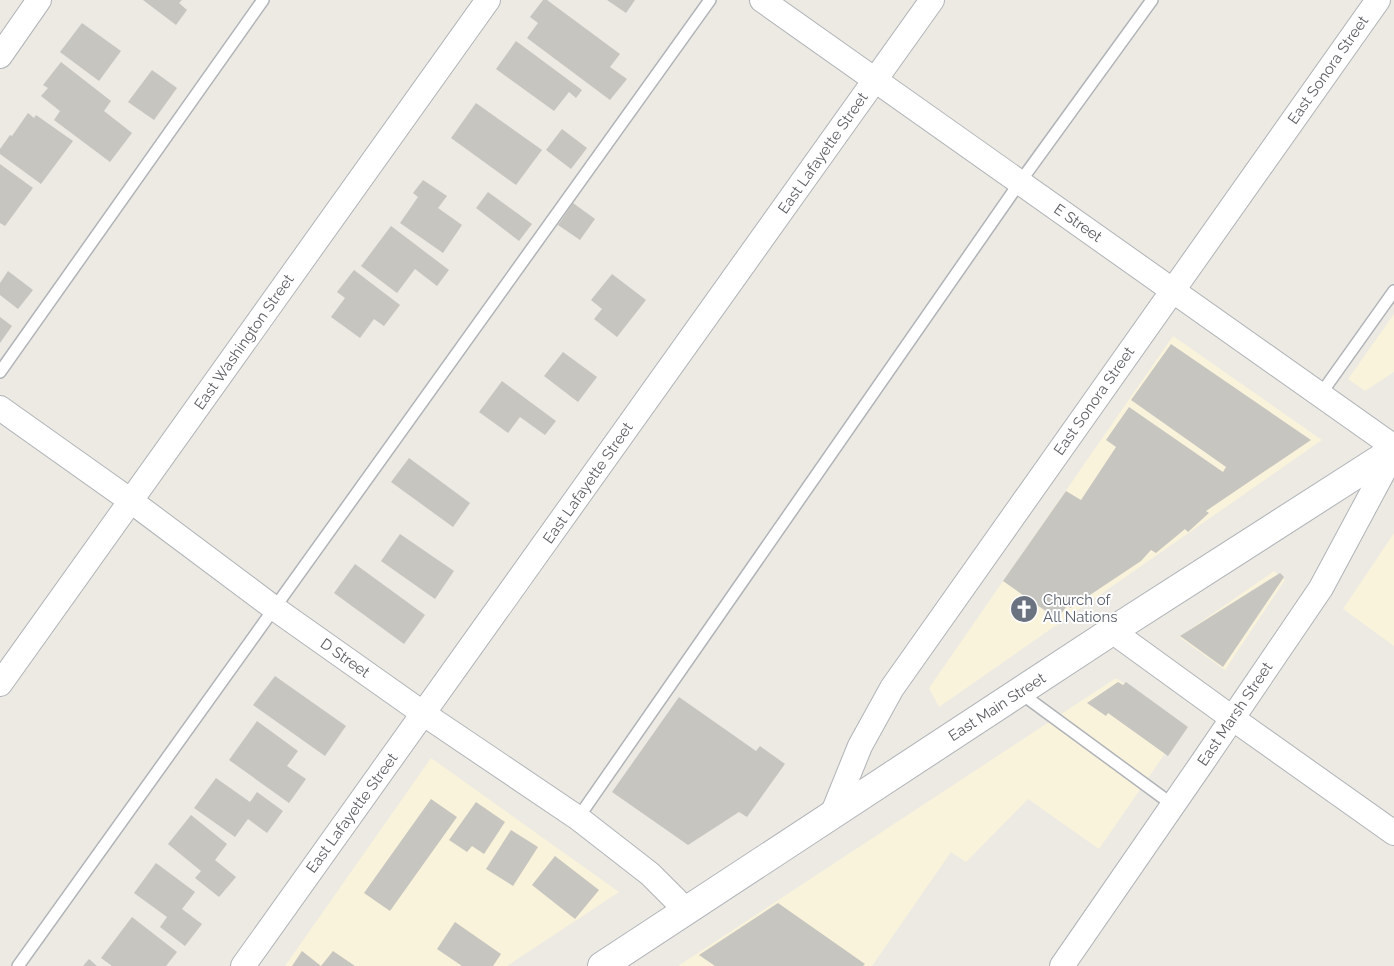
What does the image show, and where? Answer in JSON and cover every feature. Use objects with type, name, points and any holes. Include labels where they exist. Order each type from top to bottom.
[{"type":"main road","name":"East Main Street","points":[[602,966],[1112,631],[1394,450]]},
{"type":"street","points":[[0,56],[40,0]]},
{"type":"street","name":"East Washington Street","points":[[0,684],[488,0]]},
{"type":"street","name":"E Street","points":[[762,0],[1320,395],[1394,450]]},
{"type":"street","name":"East Lafayette Street","points":[[244,966],[298,887],[424,714],[932,0]]},
{"type":"street","name":"East Sonora Street","points":[[832,815],[860,746],[892,688],[1378,0]]},
{"type":"street","name":"D Street","points":[[0,408],[131,501],[274,608],[424,714],[578,818],[650,874],[686,910]]},
{"type":"street","name":"East Marsh Street","points":[[1062,966],[1320,588],[1394,450]]},
{"type":"street","points":[[1112,631],[1394,833]]},
{"type":"lane","points":[[0,372],[263,0]]},
{"type":"lane","points":[[18,966],[710,0]]},
{"type":"lane","points":[[578,818],[1020,182],[1152,0]]},
{"type":"lane","points":[[1320,395],[1394,292]]},
{"type":"lane","points":[[1019,692],[1173,805]]},
{"type":"shaded area","points":[[1394,314],[1394,372],[1365,391],[1348,379]]},
{"type":"shaded area","points":[[1173,336],[1322,440],[939,707],[929,688]]},
{"type":"shaded area","points":[[1394,533],[1394,646],[1343,609]]},
{"type":"shaded area","points":[[1274,571],[1285,580],[1225,670],[1179,637]]},
{"type":"shaded area","points":[[1116,678],[1184,726],[1099,849],[1028,799],[966,862],[951,852],[872,966],[678,966]]},
{"type":"shaded area","points":[[431,758],[619,892],[507,966],[285,966]]},
{"type":"building","points":[[143,0],[182,0],[179,3],[187,10],[176,25]]},
{"type":"building","points":[[543,0],[547,0],[620,54],[610,67],[627,79],[610,100],[527,38],[538,23],[530,17]]},
{"type":"building","points":[[607,0],[635,0],[626,13]]},
{"type":"building","points":[[82,23],[121,51],[99,81],[60,52]]},
{"type":"building","points":[[516,41],[582,90],[576,98],[569,92],[554,111],[496,69]]},
{"type":"building","points":[[61,62],[111,101],[104,111],[132,133],[110,162],[54,120],[60,111],[41,96],[48,88],[43,85]]},
{"type":"building","points":[[152,70],[177,88],[154,120],[128,102]]},
{"type":"building","points":[[476,103],[542,150],[516,185],[451,138]]},
{"type":"building","points":[[28,113],[34,118],[36,115],[73,141],[41,184],[0,154],[0,149]]},
{"type":"building","points":[[562,129],[587,148],[571,169],[546,150]]},
{"type":"building","points":[[0,164],[33,188],[5,226],[0,223]]},
{"type":"building","points":[[423,180],[447,196],[438,208],[462,225],[443,253],[400,223],[418,197],[413,193]]},
{"type":"building","points":[[488,192],[532,224],[519,241],[476,208]]},
{"type":"building","points":[[573,203],[595,219],[580,240],[558,225]]},
{"type":"building","points":[[391,226],[449,270],[437,286],[415,269],[397,293],[361,266]]},
{"type":"building","points":[[354,270],[400,305],[384,326],[374,319],[360,338],[331,317],[345,298],[337,292]]},
{"type":"building","points":[[8,271],[33,290],[18,309],[0,295],[0,283]]},
{"type":"building","points":[[612,274],[646,300],[617,337],[594,319],[602,309],[591,300]]},
{"type":"building","points":[[0,317],[12,326],[0,343]]},
{"type":"building","points":[[1171,344],[1311,440],[1206,511],[1209,513],[1188,532],[1185,529],[1156,553],[1151,550],[1141,561],[1084,599],[1081,594],[1071,608],[1067,606],[1057,619],[1003,581],[1066,491],[1081,500],[1116,447],[1106,440],[1129,407],[1223,472],[1226,467],[1131,400]]},
{"type":"building","points":[[563,352],[597,377],[578,402],[544,376]]},
{"type":"building","points":[[502,381],[556,421],[545,435],[520,417],[508,433],[479,412]]},
{"type":"building","points":[[409,458],[470,503],[453,527],[391,482]]},
{"type":"building","points":[[400,534],[454,571],[435,599],[381,561]]},
{"type":"building","points":[[355,564],[425,615],[404,644],[334,593]]},
{"type":"building","points":[[1280,573],[1284,577],[1223,667],[1180,636]]},
{"type":"building","points":[[275,676],[346,726],[325,756],[253,705]]},
{"type":"building","points":[[1118,682],[1123,685],[1126,682],[1188,727],[1168,756],[1108,713],[1106,716],[1087,703]]},
{"type":"building","points":[[679,697],[756,751],[760,746],[785,764],[747,817],[739,812],[688,845],[612,792]]},
{"type":"building","points":[[257,721],[298,751],[287,766],[306,779],[289,803],[229,760]]},
{"type":"building","points":[[216,778],[250,802],[257,792],[283,811],[267,833],[248,819],[235,837],[194,808]]},
{"type":"building","points":[[431,799],[457,817],[390,911],[364,893]]},
{"type":"building","points":[[476,802],[505,822],[484,854],[472,846],[467,852],[449,840]]},
{"type":"building","points":[[191,815],[227,844],[215,860],[236,877],[219,897],[195,878],[201,871],[168,844]]},
{"type":"building","points":[[511,830],[538,847],[513,886],[486,869]]},
{"type":"building","points":[[555,856],[599,890],[575,919],[532,885]]},
{"type":"building","points":[[156,863],[195,892],[182,909],[202,924],[185,946],[160,927],[167,917],[134,893]]},
{"type":"building","points":[[778,903],[865,964],[863,966],[715,966],[699,955]]},
{"type":"building","points":[[132,917],[177,952],[166,966],[112,966],[101,958]]},
{"type":"building","points":[[455,922],[501,954],[493,966],[462,966],[437,949]]},
{"type":"building","points":[[302,951],[321,966],[292,966]]},
{"type":"building","points":[[333,951],[355,966],[321,966]]},
{"type":"building","points":[[89,959],[97,966],[83,966]]},
{"type":"place","name":"Church of All Nations","points":[[1024,609]]}]
